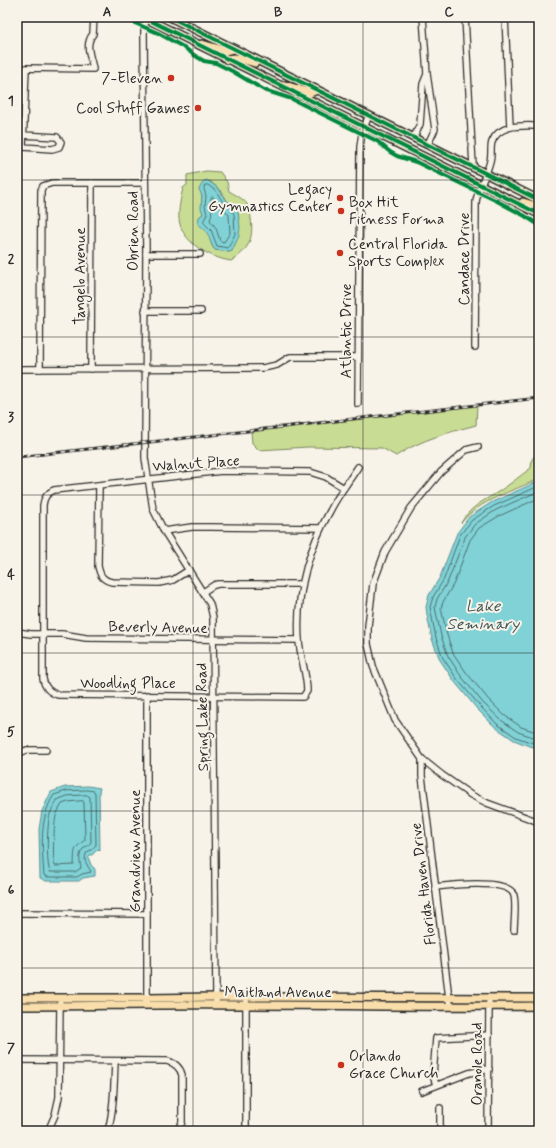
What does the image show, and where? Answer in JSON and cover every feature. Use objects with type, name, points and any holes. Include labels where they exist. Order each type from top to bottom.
[{"type":"main road","points":[[170,17],[539,200]]},
{"type":"main road","points":[[146,18],[190,42],[481,184],[539,214]]},
{"type":"main road","points":[[190,42],[226,51],[233,49]]},
{"type":"main road","points":[[227,60],[236,57],[267,66]]},
{"type":"main road","points":[[272,82],[310,92],[317,90]]},
{"type":"main road","points":[[513,200],[539,207]]},
{"type":"main road","points":[[348,997],[358,1005]]},
{"type":"main road","name":"Maitland Avenue","points":[[17,998],[539,998]]},
{"type":"main road","name":"Maitland Avenue","points":[[17,1006],[245,1004],[539,1006]]},
{"type":"street","points":[[23,135],[57,137],[61,142],[59,147],[52,149],[23,147],[23,135],[26,68],[93,69],[88,52],[90,39],[93,34],[94,17]]},
{"type":"street","points":[[423,17],[427,74],[435,129],[428,144]]},
{"type":"street","points":[[465,17],[473,166]]},
{"type":"street","points":[[504,17],[510,127],[520,125],[539,126]]},
{"type":"street","name":"Obrien Road","points":[[145,446],[146,254],[144,34],[146,18]]},
{"type":"street","points":[[414,137],[420,124],[423,84],[427,74]]},
{"type":"street","name":"Atlantic Drive","points":[[358,404],[360,137],[369,115]]},
{"type":"street","name":"Candace Drive","points":[[475,348],[476,202],[490,160],[492,143],[495,137],[510,127]]},
{"type":"street","points":[[40,369],[40,194],[43,186],[52,183],[145,183]]},
{"type":"street","name":"Tangelo Avenue","points":[[91,369],[92,183]]},
{"type":"street","points":[[146,254],[200,254]]},
{"type":"street","points":[[145,311],[201,312]]},
{"type":"street","points":[[17,369],[263,368],[278,366],[290,358],[358,356]]},
{"type":"street","name":"Spring Lake Road","points":[[145,446],[153,509],[164,531],[210,604],[213,618],[215,696],[216,1005]]},
{"type":"street","points":[[478,448],[466,450],[440,472],[411,508],[385,552],[373,584],[368,626],[368,644],[373,666],[395,720],[422,759],[442,776],[471,795],[487,803],[539,822]]},
{"type":"street","points":[[299,640],[298,619],[302,584],[308,560],[330,510],[358,467]]},
{"type":"street","name":"Walnut Place","points":[[42,634],[43,505],[47,494],[54,490],[222,472],[310,472],[326,477],[344,488]]},
{"type":"street","points":[[98,485],[98,566],[102,578],[106,581],[112,582],[159,583],[173,580],[189,570]]},
{"type":"street","points":[[164,531],[210,527],[321,528]]},
{"type":"street","points":[[203,592],[218,584],[302,584]]},
{"type":"street","name":"Beverly Avenue","points":[[17,632],[62,634],[86,638],[299,640]]},
{"type":"street","name":"Woodling Place","points":[[42,634],[43,679],[48,690],[51,693],[58,694],[299,697],[306,695],[307,688],[299,640]]},
{"type":"street","name":"Grandview Avenue","points":[[147,695],[147,1006]]},
{"type":"street","points":[[17,754],[27,750],[46,750]]},
{"type":"street","name":"Florida Haven Drive","points":[[422,759],[422,776],[450,1006]]},
{"type":"street","points":[[435,887],[472,884],[508,888],[514,894],[514,930]]},
{"type":"street","points":[[17,913],[147,914]]},
{"type":"street","points":[[246,997],[246,1129]]},
{"type":"street","points":[[291,997],[291,1005]]},
{"type":"street","points":[[48,1131],[55,1115],[58,1097],[60,998]]},
{"type":"street","name":"Oranole Road","points":[[488,1131],[489,998]]},
{"type":"street","points":[[436,1085],[433,1075],[436,1038],[489,1036]]},
{"type":"street","points":[[17,1060],[167,1061],[174,1063],[181,1070],[182,1075],[182,1122],[178,1131]]},
{"type":"street","points":[[108,1131],[113,1110],[115,1061]]},
{"type":"street","points":[[422,1091],[469,1073],[489,1069]]},
{"type":"street","points":[[440,1108],[440,1131]]},
{"type":"green space","points":[[206,171],[220,172],[227,182],[229,191],[246,202],[251,217],[252,233],[246,249],[231,261],[214,256],[198,248],[185,235],[179,219],[179,207],[183,188],[187,185],[187,175]],"holes":[[[210,181],[222,192],[227,201],[233,247],[232,251],[229,252],[215,250],[212,246],[208,232],[199,217],[203,214],[200,189]]]},
{"type":"green space","points":[[477,405],[476,425],[425,441],[396,456],[382,448],[308,447],[259,450],[252,443],[251,432]]},
{"type":"green space","points":[[539,451],[539,479],[487,502],[468,515],[461,523],[474,507],[531,468],[532,459]]},
{"type":"water","points":[[207,180],[218,188],[227,201],[232,204],[238,212],[240,227],[239,236],[232,251],[229,252],[215,250],[207,234],[198,224],[199,217],[203,214],[201,208],[202,196],[199,189],[204,181]]},
{"type":"water","name":"Lake Seminary","points":[[539,481],[539,748],[514,740],[495,727],[477,709],[454,681],[440,660],[432,639],[426,607],[429,595],[440,577],[457,533],[469,517],[492,502]]},
{"type":"water","points":[[88,786],[100,788],[100,851],[98,849],[88,857],[91,865],[95,869],[95,876],[83,878],[79,881],[46,881],[40,878],[39,829],[42,811],[51,792],[65,787]]},
{"type":"railway","points":[[17,457],[539,398]]},
{"type":"cycle path","points":[[126,17],[185,48],[204,61],[216,63],[264,90],[292,99],[377,141],[397,156],[416,162],[497,201],[539,225]]},
{"type":"cycle path","points":[[143,17],[539,214]]},
{"type":"cycle path","points":[[170,17],[539,200]]},
{"type":"place","name":"7-Eleven","points":[[171,78]]},
{"type":"place","name":"Cool Stuff Games","points":[[198,108]]},
{"type":"place","name":"Legacy Gymnastics Center","points":[[340,198]]},
{"type":"place","name":"Box Hit Fitness Forma","points":[[341,211]]},
{"type":"place","name":"Central Florida Sports Complex","points":[[340,253]]},
{"type":"place","name":"Orlando Grace Church","points":[[341,1065]]}]
